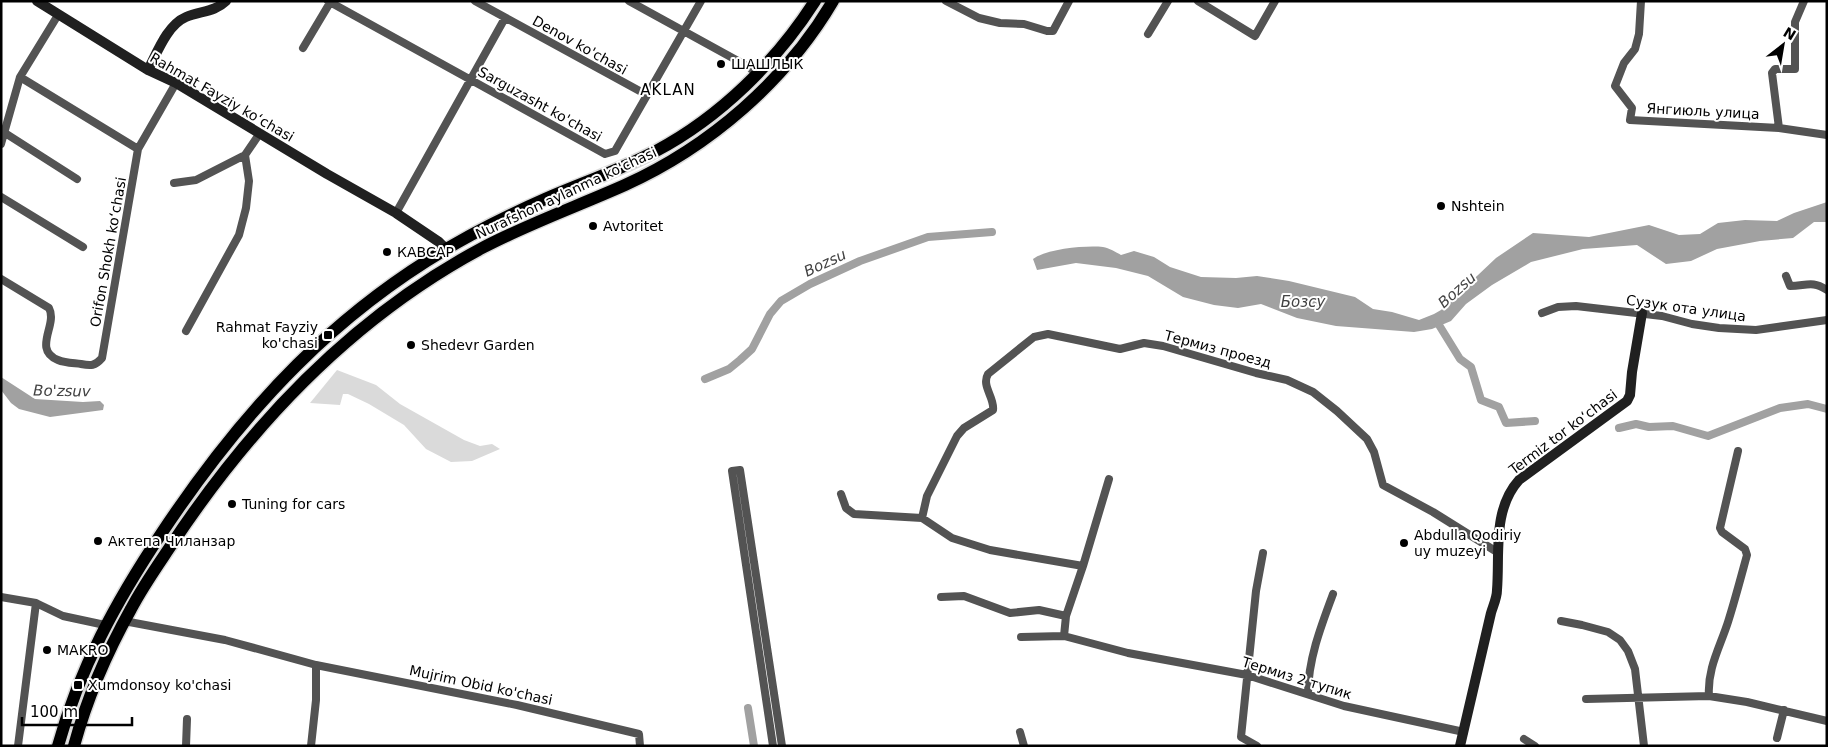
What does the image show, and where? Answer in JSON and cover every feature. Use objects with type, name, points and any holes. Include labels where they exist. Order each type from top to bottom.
[{"type":"main road","name":"Nurafshon aylanma ko'chasi","points":[[58,746],[78,685],[105,625],[142,562],[195,484],[243,423],[311,349],[383,290],[446,249],[518,211],[617,170],[656,151],[689,131],[724,104],[756,74],[791,35],[815,1]]},
{"type":"main road","name":"Nurafshon aylanma ko'chasi","points":[[74,746],[102,669],[124,622],[157,567],[208,492],[292,391],[380,313],[461,259],[530,224],[624,185],[690,150],[756,96],[788,62],[815,29],[833,1]]},
{"type":"main road","points":[[724,104],[722,109],[724,114],[728,117],[733,116]]},
{"type":"main road","points":[[656,151],[664,155],[664,164]]},
{"type":"main road","points":[[311,349],[310,355],[313,360],[323,362]]},
{"type":"main road","points":[[195,484],[204,485],[208,492]]},
{"type":"main road","points":[[66,719],[72,725],[76,726],[81,723]]},
{"type":"street","name":"Rahmat Fayziy koʻchasi","points":[[37,1],[148,70],[176,83],[327,174],[396,213],[439,242],[446,249]]},
{"type":"street","points":[[148,70],[176,23],[188,16],[217,8],[226,1]]},
{"type":"street","name":"Denov ko'chasi","points":[[476,1],[647,96]]},
{"type":"street","points":[[629,1],[749,67],[756,74]]},
{"type":"street","name":"Sarguzasht ko'chasi","points":[[330,2],[605,154],[615,151],[701,1]]},
{"type":"street","points":[[946,1],[960,5],[980,18],[1024,24],[1047,31],[1053,31],[1069,1]]},
{"type":"street","points":[[1148,34],[1168,1]]},
{"type":"street","points":[[1198,1],[1255,36],[1275,1]]},
{"type":"street","name":"Янгиюль улица","points":[[1641,1],[1639,34],[1635,49],[1624,62],[1615,86],[1632,108],[1630,120],[1779,128],[1827,135]]},
{"type":"street","points":[[1779,128],[1772,73],[1775,69],[1795,69],[1794,22],[1804,1]]},
{"type":"street","points":[[304,48],[330,2]]},
{"type":"street","points":[[1,144],[20,77],[58,15]]},
{"type":"street","points":[[396,213],[505,18]]},
{"type":"street","points":[[20,77],[138,149],[176,83]]},
{"type":"street","points":[[5,132],[77,179]]},
{"type":"street","points":[[174,183],[196,180],[245,155],[260,133]]},
{"type":"street","name":"Orifon Shokh koʻchasi","points":[[1,280],[49,308],[52,313],[52,319],[46,346],[50,354],[58,360],[90,365],[98,363],[102,358],[138,149]]},
{"type":"street","points":[[186,331],[239,235],[246,208],[249,181],[245,155]]},
{"type":"street","points":[[1,196],[83,247]]},
{"type":"street","points":[[1786,276],[1790,286],[1813,283],[1827,290]]},
{"type":"street","name":"Сузук ота улица","points":[[1542,313],[1558,307],[1576,306],[1642,313],[1701,325],[1756,330],[1827,320]]},
{"type":"street","name":"Termiz tor koʻchasi","points":[[1460,746],[1497,592],[1500,524],[1511,490],[1519,480],[1625,404],[1629,398],[1642,313]]},
{"type":"street","name":"Термиз проезд","points":[[922,518],[927,496],[957,436],[964,428],[993,410],[994,405],[986,381],[988,374],[1034,337],[1048,334],[1120,349],[1144,343],[1162,346],[1256,373],[1288,380],[1309,389],[1337,411],[1367,439],[1374,452],[1384,485],[1433,512],[1498,552]]},
{"type":"street","points":[[1708,696],[1712,666],[1727,624],[1747,555],[1745,550],[1722,532],[1720,528],[1738,450]]},
{"type":"street","points":[[773,746],[732,471],[740,470],[782,746]]},
{"type":"street","points":[[1064,636],[1066,616],[1109,479]]},
{"type":"street","points":[[842,494],[846,508],[854,514],[922,518],[952,538],[990,550],[1083,566]]},
{"type":"street","points":[[1239,746],[1256,591],[1263,553]]},
{"type":"street","points":[[1308,694],[1308,678],[1317,640],[1333,594]]},
{"type":"street","points":[[941,597],[964,596],[1010,613],[1038,610],[1066,616]]},
{"type":"street","points":[[1,597],[36,603],[64,616],[105,625]]},
{"type":"street","points":[[18,746],[36,603]]},
{"type":"street","points":[[1561,621],[1608,632],[1620,640],[1628,651],[1635,669],[1644,746]]},
{"type":"street","name":"Mujrim Obid ko'chasi","points":[[124,622],[245,645],[316,665],[517,705],[639,734],[640,746]]},
{"type":"street","name":"Термиз 2 тупик","points":[[1021,637],[1064,636],[1137,655],[1248,675],[1344,706],[1464,732]]},
{"type":"street","points":[[311,746],[316,700],[316,665]]},
{"type":"street","points":[[1586,699],[1638,696],[1708,696],[1784,710],[1827,722]]},
{"type":"street","points":[[1777,738],[1784,710]]},
{"type":"street","points":[[187,720],[187,745],[192,746]]},
{"type":"street","points":[[1020,732],[1024,746]]},
{"type":"street","points":[[1241,737],[1258,746]]},
{"type":"street","points":[[1524,739],[1535,746]]},
{"type":"shaded area","points":[[337,370],[376,385],[400,404],[464,440],[480,446],[492,444],[500,449],[472,461],[451,462],[426,449],[404,425],[348,394],[343,394],[340,405],[310,403]]},
{"type":"water","name":"Бозсу","points":[[1827,202],[1827,222],[1814,222],[1793,238],[1760,241],[1717,249],[1691,261],[1666,264],[1637,245],[1583,249],[1531,262],[1492,285],[1466,304],[1451,321],[1432,329],[1414,332],[1336,326],[1297,318],[1261,304],[1238,308],[1214,305],[1183,297],[1148,276],[1116,268],[1076,263],[1037,270],[1033,259],[1056,250],[1077,247],[1103,247],[1121,255],[1134,251],[1154,257],[1170,267],[1201,277],[1236,278],[1257,276],[1289,281],[1355,297],[1373,309],[1392,312],[1419,320],[1441,310],[1496,258],[1533,233],[1589,237],[1649,225],[1679,235],[1700,234],[1718,223],[1745,220],[1777,221]]},
{"type":"water","points":[[1,377],[35,399],[83,402],[100,401],[104,405],[103,410],[50,417],[19,409],[11,403],[1,390]]},
{"type":"waterway","name":"Bozsu","points":[[705,379],[729,369],[740,360],[752,349],[770,314],[781,301],[810,284],[860,261],[928,237],[992,232]]},
{"type":"waterway","points":[[1439,325],[1460,359],[1471,367],[1481,400],[1499,407],[1506,423],[1535,421]]},
{"type":"waterway","points":[[1619,428],[1636,424],[1649,427],[1673,426],[1708,436],[1780,408],[1808,404],[1827,409]]},
{"type":"waterway","points":[[748,708],[754,746]]},
{"type":"place","name":"ШАШЛЫК","points":[[721,64]]},
{"type":"place","name":"Nshtein","points":[[1441,206]]},
{"type":"place","name":"Avtoritet","points":[[593,226]]},
{"type":"place","name":"КАВСАР","points":[[387,252]]},
{"type":"place","name":"Rahmat Fayziy ko'chasi","points":[[328,335]]},
{"type":"place","name":"Shedevr Garden","points":[[411,345]]},
{"type":"place","name":"Tuning for cars","points":[[232,504]]},
{"type":"place","name":"Актепа Чиланзар","points":[[98,541]]},
{"type":"place","name":"Abdulla Qodiriy uy muzeyi","points":[[1404,543]]},
{"type":"place","name":"MAKRO","points":[[47,650]]},
{"type":"place","name":"Xumdonsoy ko'chasi","points":[[78,685]]},
{"type":"district","name":"AKLAN","points":[[668,90]]},
{"type":"water label","name":"Bo'zsuv","points":[[62,391]]}]
